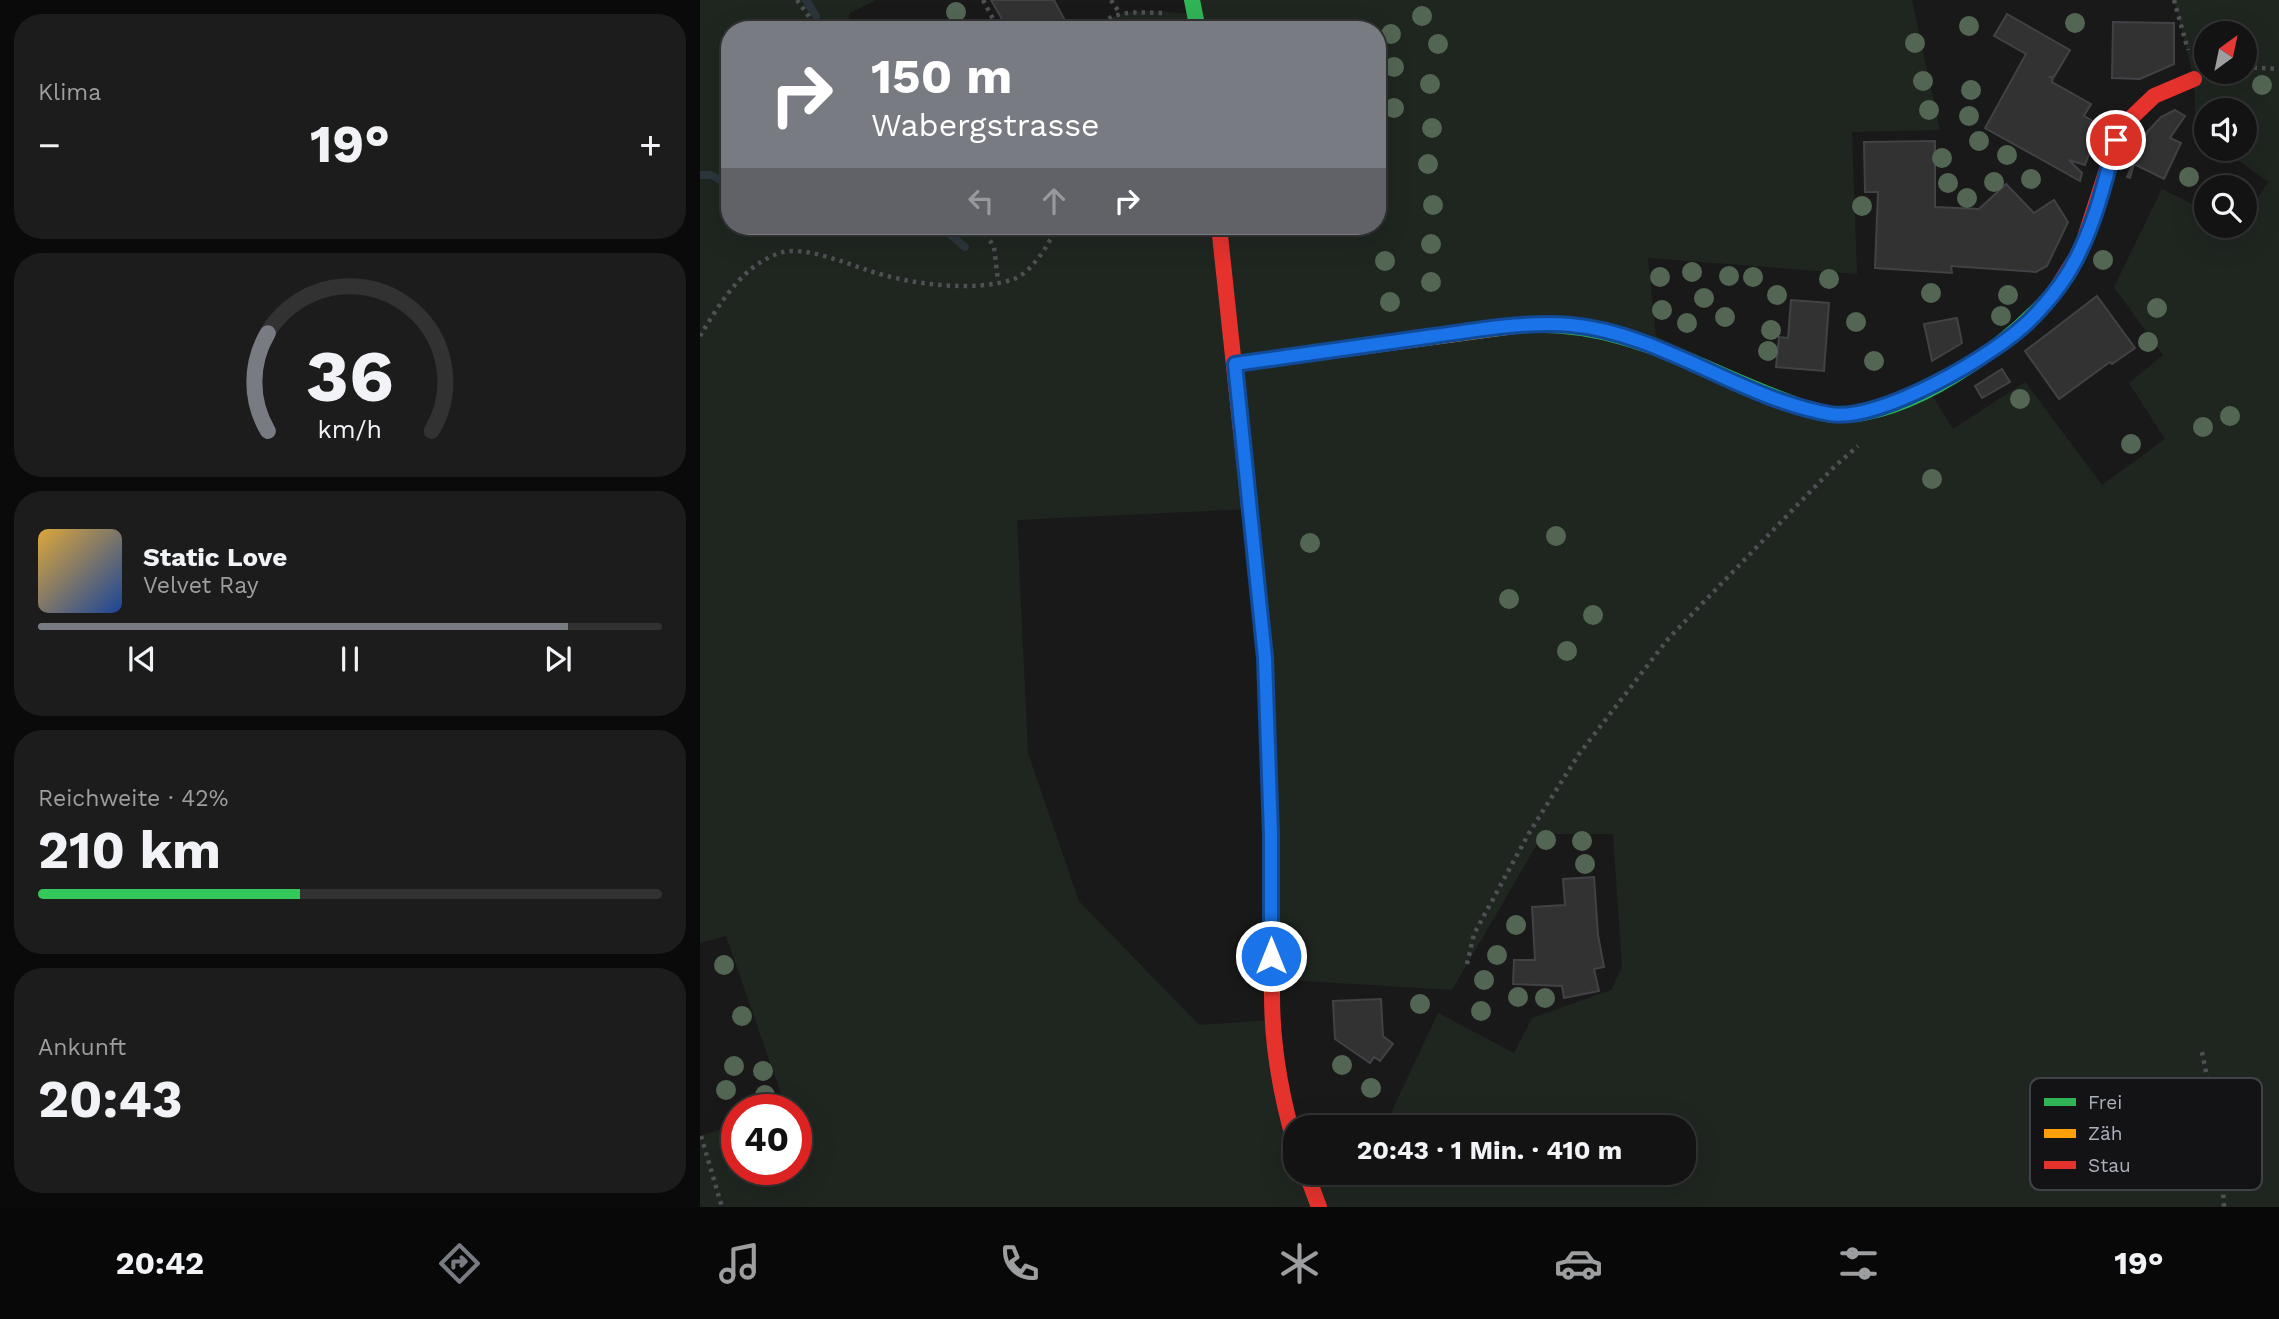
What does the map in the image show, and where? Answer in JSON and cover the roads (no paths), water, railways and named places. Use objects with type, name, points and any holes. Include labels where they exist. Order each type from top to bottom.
[{"type":"street","points":[[1192,0],[1196,21]]},
{"type":"street","points":[[1235,364],[1505,327],[1571,325],[1610,333],[1648,346],[1779,399],[1832,415],[1898,402],[1928,389],[1998,346],[2031,320],[2058,287],[2080,251],[2116,140],[2144,103],[2194,79]]},
{"type":"street","points":[[1220,235],[1265,658],[1271,835],[1272,1020],[1286,1115]]},
{"type":"street","points":[[1311,1185],[1319,1207]]},
{"type":"waterway","points":[[806,0],[816,16]]},
{"type":"waterway","points":[[700,175],[711,175],[721,180]]},
{"type":"waterway","points":[[951,235],[965,247]]}]
